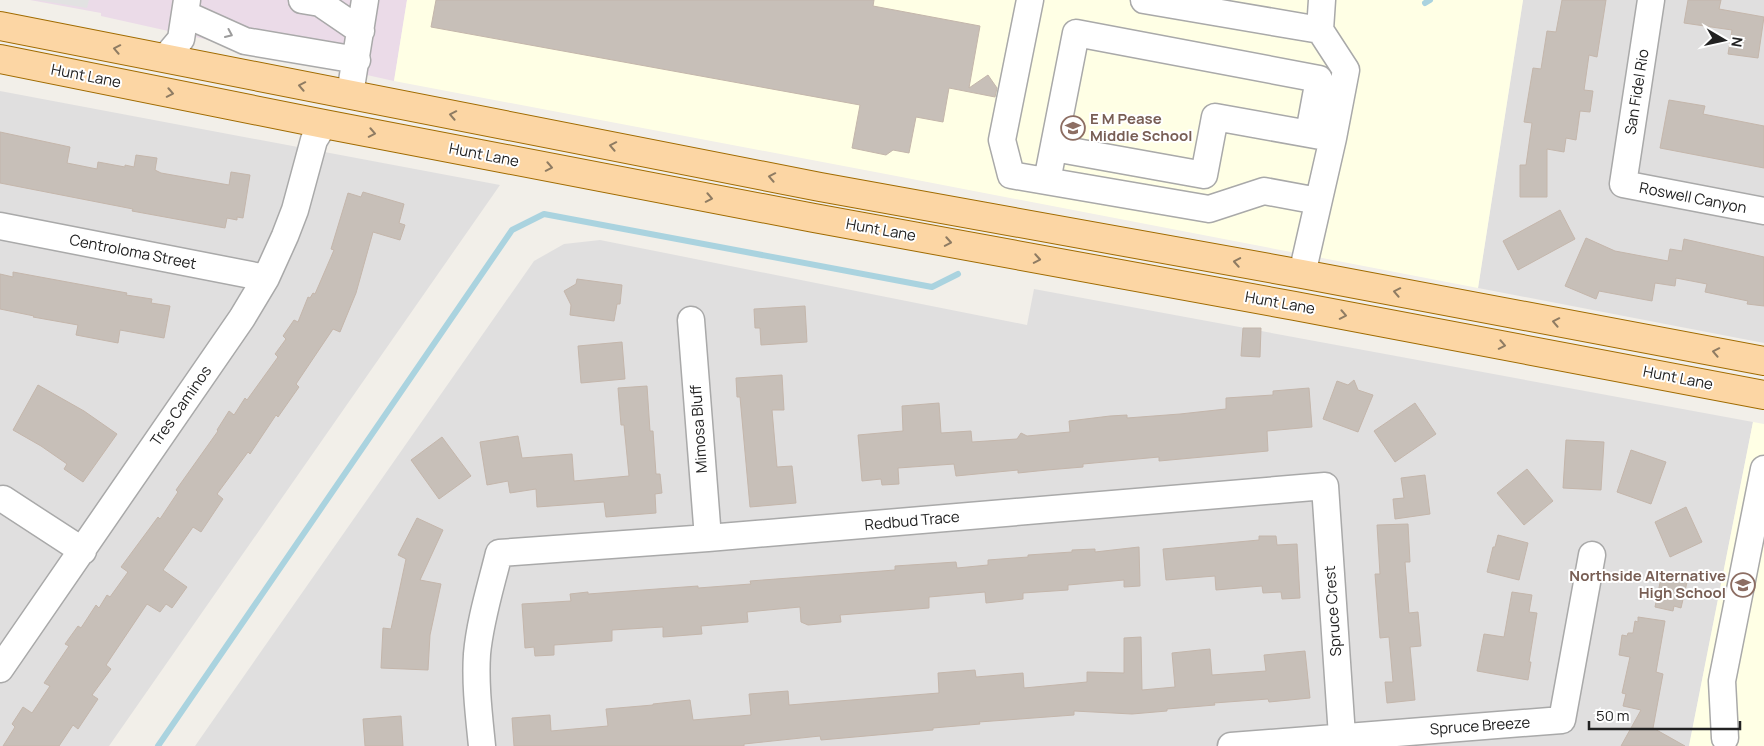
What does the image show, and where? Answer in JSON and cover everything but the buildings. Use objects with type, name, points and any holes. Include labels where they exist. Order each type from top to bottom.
[{"type":"main road","name":"Hunt Lane","points":[[0,26],[820,187],[1302,274],[1764,361]]},
{"type":"main road","points":[[106,80],[135,75],[150,69],[165,58]]},
{"type":"main road","name":"Hunt Lane","points":[[0,59],[324,124],[814,218],[1295,306],[1764,395]]},
{"type":"main road","points":[[324,124],[350,94]]},
{"type":"main road","points":[[814,218],[820,187]]},
{"type":"main road","points":[[1295,306],[1302,274]]},
{"type":"street","points":[[302,0],[320,3],[361,31]]},
{"type":"street","points":[[350,94],[357,60],[365,0]]},
{"type":"street","points":[[1030,0],[1002,140],[1011,175],[1209,209],[1264,191],[1318,201]]},
{"type":"street","points":[[1144,0],[1320,30]]},
{"type":"street","points":[[1321,136],[1346,70],[1320,30],[1322,0]]},
{"type":"street","name":"San Fidel Rio","points":[[1623,184],[1651,0]]},
{"type":"street","points":[[165,58],[181,39],[186,7],[245,41],[357,60]]},
{"type":"street","points":[[1047,181],[1076,33],[1318,79],[1321,136],[1318,201],[1302,274]]},
{"type":"street","points":[[1054,148],[1204,175],[1215,117],[1321,136]]},
{"type":"street","name":"Tres Caminos","points":[[0,669],[242,318],[266,278],[294,210],[314,140],[324,124]]},
{"type":"street","name":"Roswell Canyon","points":[[1623,184],[1764,211]]},
{"type":"street","name":"Centroloma Street","points":[[0,226],[266,278]]},
{"type":"street","name":"Mimosa Bluff","points":[[691,320],[708,538]]},
{"type":"street","points":[[1724,738],[1722,681],[1764,469]]},
{"type":"street","name":"Redbud Trace","points":[[482,746],[476,680],[477,654],[481,625],[499,553],[708,538],[1325,486]]},
{"type":"street","name":"Spruce Crest","points":[[1325,486],[1342,736]]},
{"type":"street","points":[[3,499],[82,551]]},
{"type":"street","name":"Spruce Breeze","points":[[1231,746],[1562,720],[1592,556]]},
{"type":"shaded area","points":[[30,0],[407,0],[394,81],[101,16],[101,13]]},
{"type":"shaded area","points":[[37,0],[89,0],[87,8]]},
{"type":"shaded area","name":"E M Pease Middle School","points":[[407,0],[1523,0],[1478,288],[394,81]]},
{"type":"shaded area","points":[[1523,0],[1764,0],[1764,343],[1478,288]]},
{"type":"shaded area","points":[[0,91],[500,185],[109,746],[0,746]]},
{"type":"shaded area","points":[[600,240],[1027,325],[1034,289],[1753,422],[1689,746],[195,746],[534,261],[564,244]]},
{"type":"shaded area","name":"Northside Alternative High School","points":[[1753,422],[1764,424],[1764,746],[1689,746]]},
{"type":"waterway","points":[[1425,3],[1430,0]]},
{"type":"waterway","points":[[158,746],[512,230],[544,214],[932,287],[958,274]]},
{"type":"place","name":"E M Pease Middle School","points":[[1073,128]]},
{"type":"place","name":"Northside Alternative High School","points":[[1743,585]]}]
